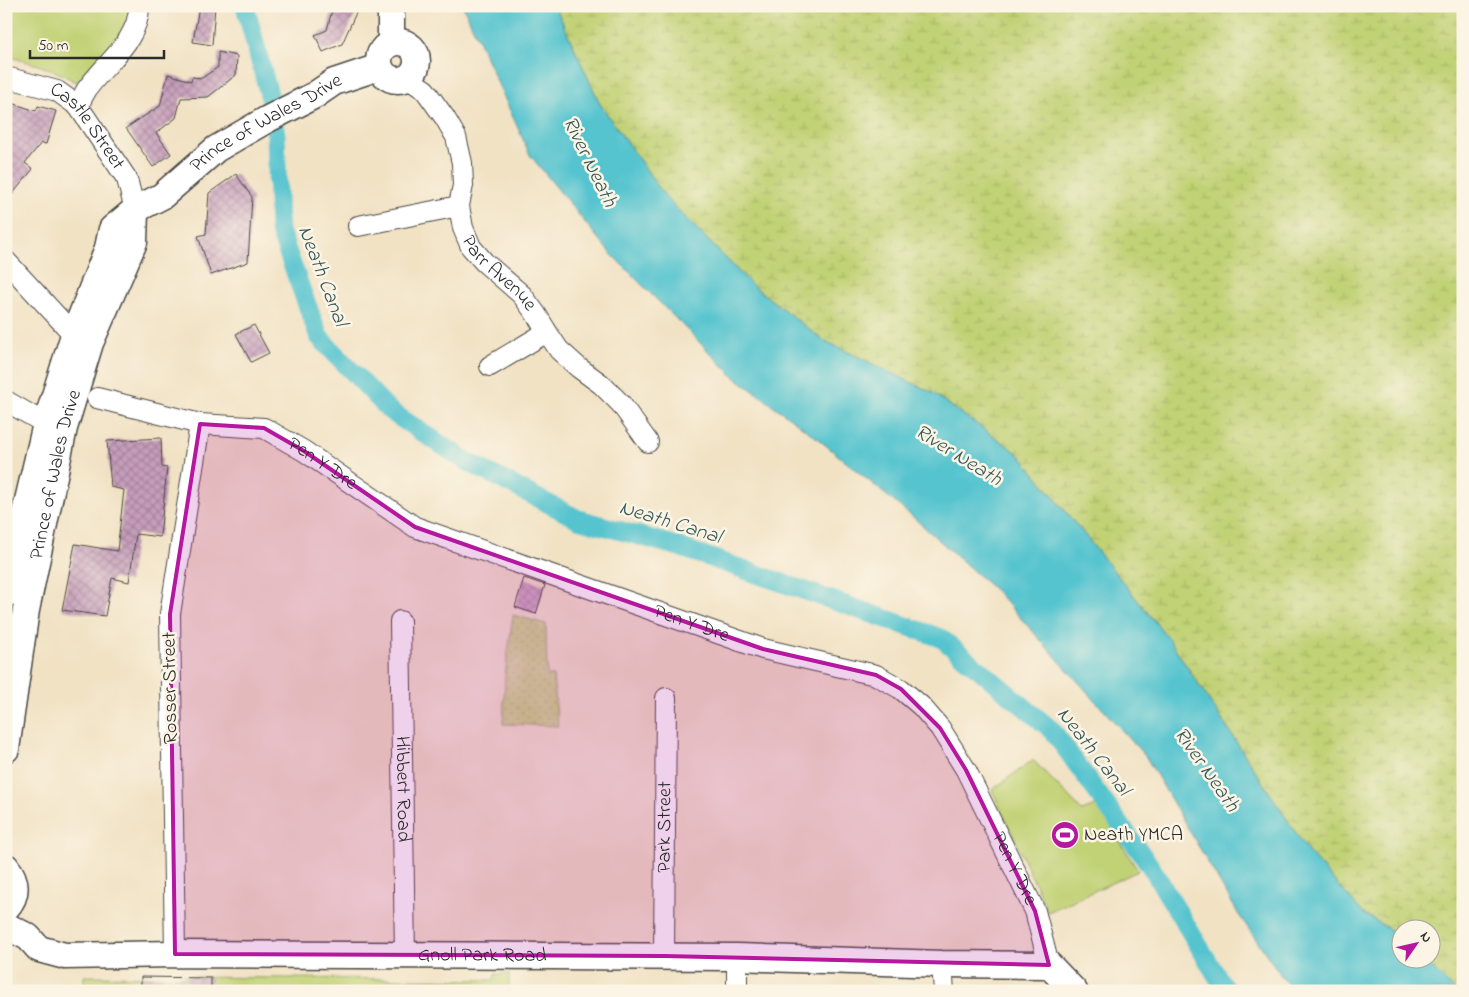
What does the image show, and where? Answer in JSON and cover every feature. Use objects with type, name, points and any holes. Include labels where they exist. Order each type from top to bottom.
[{"type":"main road","points":[[390,6],[391,43]]},
{"type":"main road","points":[[391,43],[404,43],[409,46],[416,56],[415,69],[407,78],[394,80],[379,68],[378,62],[382,50],[391,43]]},
{"type":"main road","name":"Prince of Wales Drive","points":[[6,594],[46,424],[74,335],[108,248],[112,229],[135,210],[162,196],[216,149],[266,120],[315,95],[334,82],[379,68]]},
{"type":"main road","name":"Prince of Wales Drive","points":[[6,750],[26,610],[64,428],[90,343],[134,242],[135,210]]},
{"type":"main road","name":"Gnoll Park Road","points":[[6,867],[15,882],[15,890],[10,903],[17,932],[39,949],[65,956],[175,954],[664,956],[942,964],[1049,964]]},
{"type":"main road","points":[[1049,964],[1074,991]]},
{"type":"street","points":[[78,106],[87,89],[133,34],[139,16],[139,6]]},
{"type":"street","name":"Castle Street","points":[[6,77],[58,91],[78,106],[127,179],[135,210]]},
{"type":"street","name":"Parr Avenue","points":[[407,78],[425,90],[456,137],[462,163],[463,185],[459,206],[463,228],[472,246],[484,262],[522,296],[559,350],[601,384],[621,404],[648,442]]},
{"type":"street","points":[[358,226],[459,206]]},
{"type":"street","points":[[6,261],[74,335]]},
{"type":"street","points":[[490,366],[547,332]]},
{"type":"street","name":"Pen Y Dre","points":[[97,398],[200,424],[264,428],[304,451],[415,527],[763,649],[876,675],[901,689],[921,706],[940,728],[966,770],[1035,911],[1049,964]]},
{"type":"street","points":[[6,401],[46,424]]},
{"type":"street","name":"Rosser Street","points":[[175,954],[170,614],[200,424]]},
{"type":"street","name":"Hibbert Road","points":[[400,621],[405,956]]},
{"type":"street","name":"Park Street","points":[[664,956],[666,698]]},
{"type":"street","points":[[737,957],[737,991]]},
{"type":"street","points":[[942,964],[944,991]]},
{"type":"highlighted area","points":[[200,424],[264,428],[304,451],[415,527],[763,649],[876,675],[901,689],[940,728],[966,770],[1035,911],[1049,965],[664,956],[175,954],[170,614]]},
{"type":"green space","points":[[9,6],[133,6],[128,31],[82,79],[75,82],[68,77],[33,63],[6,56],[6,25],[14,16]]},
{"type":"green space","points":[[555,6],[1457,6],[1463,9],[1463,991],[1455,991],[1434,970],[1442,970],[1442,920],[1392,920],[1392,931],[1364,914],[1309,853],[1169,639],[1019,454],[931,392],[823,340],[752,285],[667,199],[600,104]]},
{"type":"green space","points":[[513,615],[546,624],[547,675],[553,676],[558,726],[503,724],[505,675]]},
{"type":"green space","name":"Neath YMCA","points":[[1033,760],[1082,811],[1098,805],[1138,871],[1048,912],[992,790]]},
{"type":"green space","points":[[495,974],[509,974],[509,991],[84,991],[84,976],[494,980]]},
{"type":"water","name":"River Neath","points":[[463,6],[555,6],[600,104],[667,199],[752,285],[823,340],[931,392],[1019,454],[1169,639],[1309,853],[1364,914],[1392,931],[1392,970],[1434,970],[1455,991],[1292,991],[1239,915],[1146,757],[998,593],[914,518],[817,438],[732,375],[610,253],[530,155]]},
{"type":"building","points":[[199,6],[215,6],[212,45],[193,42]]},
{"type":"building","points":[[333,6],[359,6],[342,44],[323,52],[315,35],[327,30]]},
{"type":"building","points":[[218,52],[237,56],[236,75],[208,97],[181,98],[176,118],[156,133],[171,154],[153,167],[126,128],[160,106],[168,74],[191,81],[192,77],[202,78],[218,67]]},
{"type":"building","points":[[6,101],[36,111],[38,106],[56,111],[46,144],[41,143],[25,163],[33,169],[6,202]]},
{"type":"building","points":[[236,174],[252,197],[248,262],[211,275],[198,236],[206,234],[209,193]]},
{"type":"building","points":[[254,325],[269,353],[251,362],[236,334]]},
{"type":"building","points":[[161,438],[162,467],[167,468],[160,537],[136,534],[129,582],[112,578],[105,616],[62,610],[75,544],[117,551],[124,490],[111,487],[107,441]]},
{"type":"building","points":[[524,578],[545,585],[536,614],[515,607]]},
{"type":"building","points":[[141,977],[211,978],[211,991],[141,991]]},
{"type":"waterway","name":"Neath Canal","points":[[245,6],[270,98],[276,135],[279,229],[319,337],[390,411],[466,461],[578,519],[676,546],[941,638],[1052,730],[1151,867],[1226,991]]},
{"type":"place","name":"Neath YMCA","points":[[1065,835]]}]
